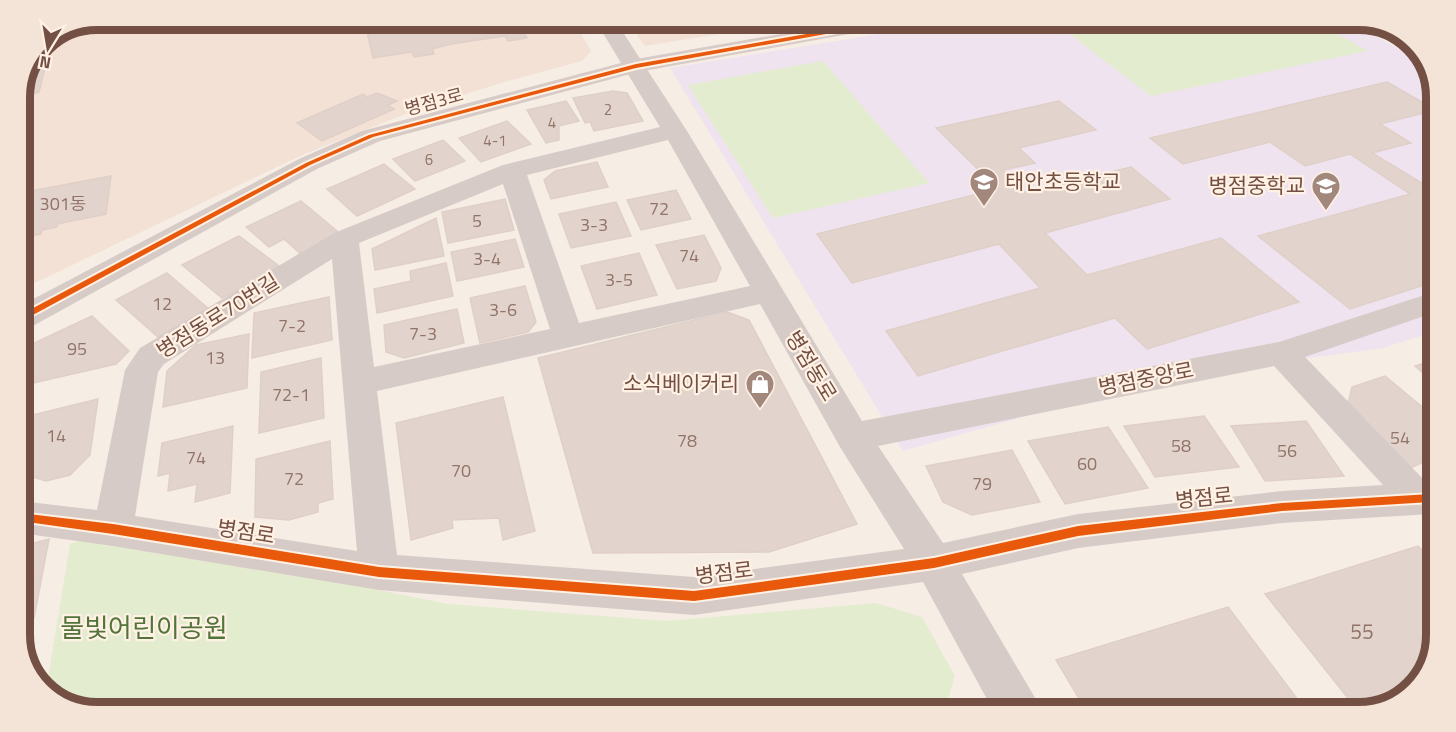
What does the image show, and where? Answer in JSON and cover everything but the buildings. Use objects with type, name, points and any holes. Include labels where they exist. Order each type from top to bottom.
[{"type":"street","name":"병점동로","points":[[612,30],[675,131],[766,292],[853,437],[934,563],[1012,702]]},
{"type":"street","name":"병점3로","points":[[30,314],[308,164],[371,136],[636,66],[837,30]]},
{"type":"street","name":"병점동로70번길","points":[[113,529],[142,370],[152,356],[344,238],[512,171],[675,131]]},
{"type":"street","points":[[512,171],[568,336]]},
{"type":"street","points":[[344,238],[379,572]]},
{"type":"street","points":[[359,383],[766,292]]},
{"type":"street","name":"병점중앙로","points":[[853,437],[1281,352],[1426,305]]},
{"type":"street","points":[[1281,352],[1424,498]]},
{"type":"street","name":"병점로","points":[[30,518],[113,529],[379,572],[694,596],[934,563],[1078,531],[1281,507],[1424,498]]},
{"type":"shaded area","points":[[97,30],[579,30],[591,51],[582,61],[501,83],[413,111],[302,155],[30,285],[30,93],[32,80],[41,60],[60,41],[71,35]]},
{"type":"shaded area","points":[[633,30],[743,30],[645,46]]},
{"type":"shaded area","name":"태안초등학교","points":[[904,30],[1364,30],[1411,55],[1419,67],[1425,84],[1426,334],[1383,348],[1159,378],[903,451],[670,68]]},
{"type":"green space","points":[[1064,30],[1331,30],[1368,51],[1151,96]]},
{"type":"green space","points":[[823,61],[929,183],[773,218],[688,85]]},
{"type":"green space","name":"물빛어린이공원","points":[[100,534],[448,604],[668,621],[876,603],[922,617],[955,676],[948,699],[939,702],[97,702],[80,700],[60,691],[48,680],[70,544]]},
{"type":"cycle path","points":[[30,314],[308,164],[371,136],[636,66],[837,30]]},
{"type":"cycle path","points":[[30,518],[113,529],[379,572],[694,596],[934,563],[1078,531],[1282,507],[1426,498]]},
{"type":"place","name":"태안초등학교","points":[[984,208]]},
{"type":"place","name":"병점중학교","points":[[1326,212]]},
{"type":"place","name":"소식베이커리","points":[[760,410]]}]
